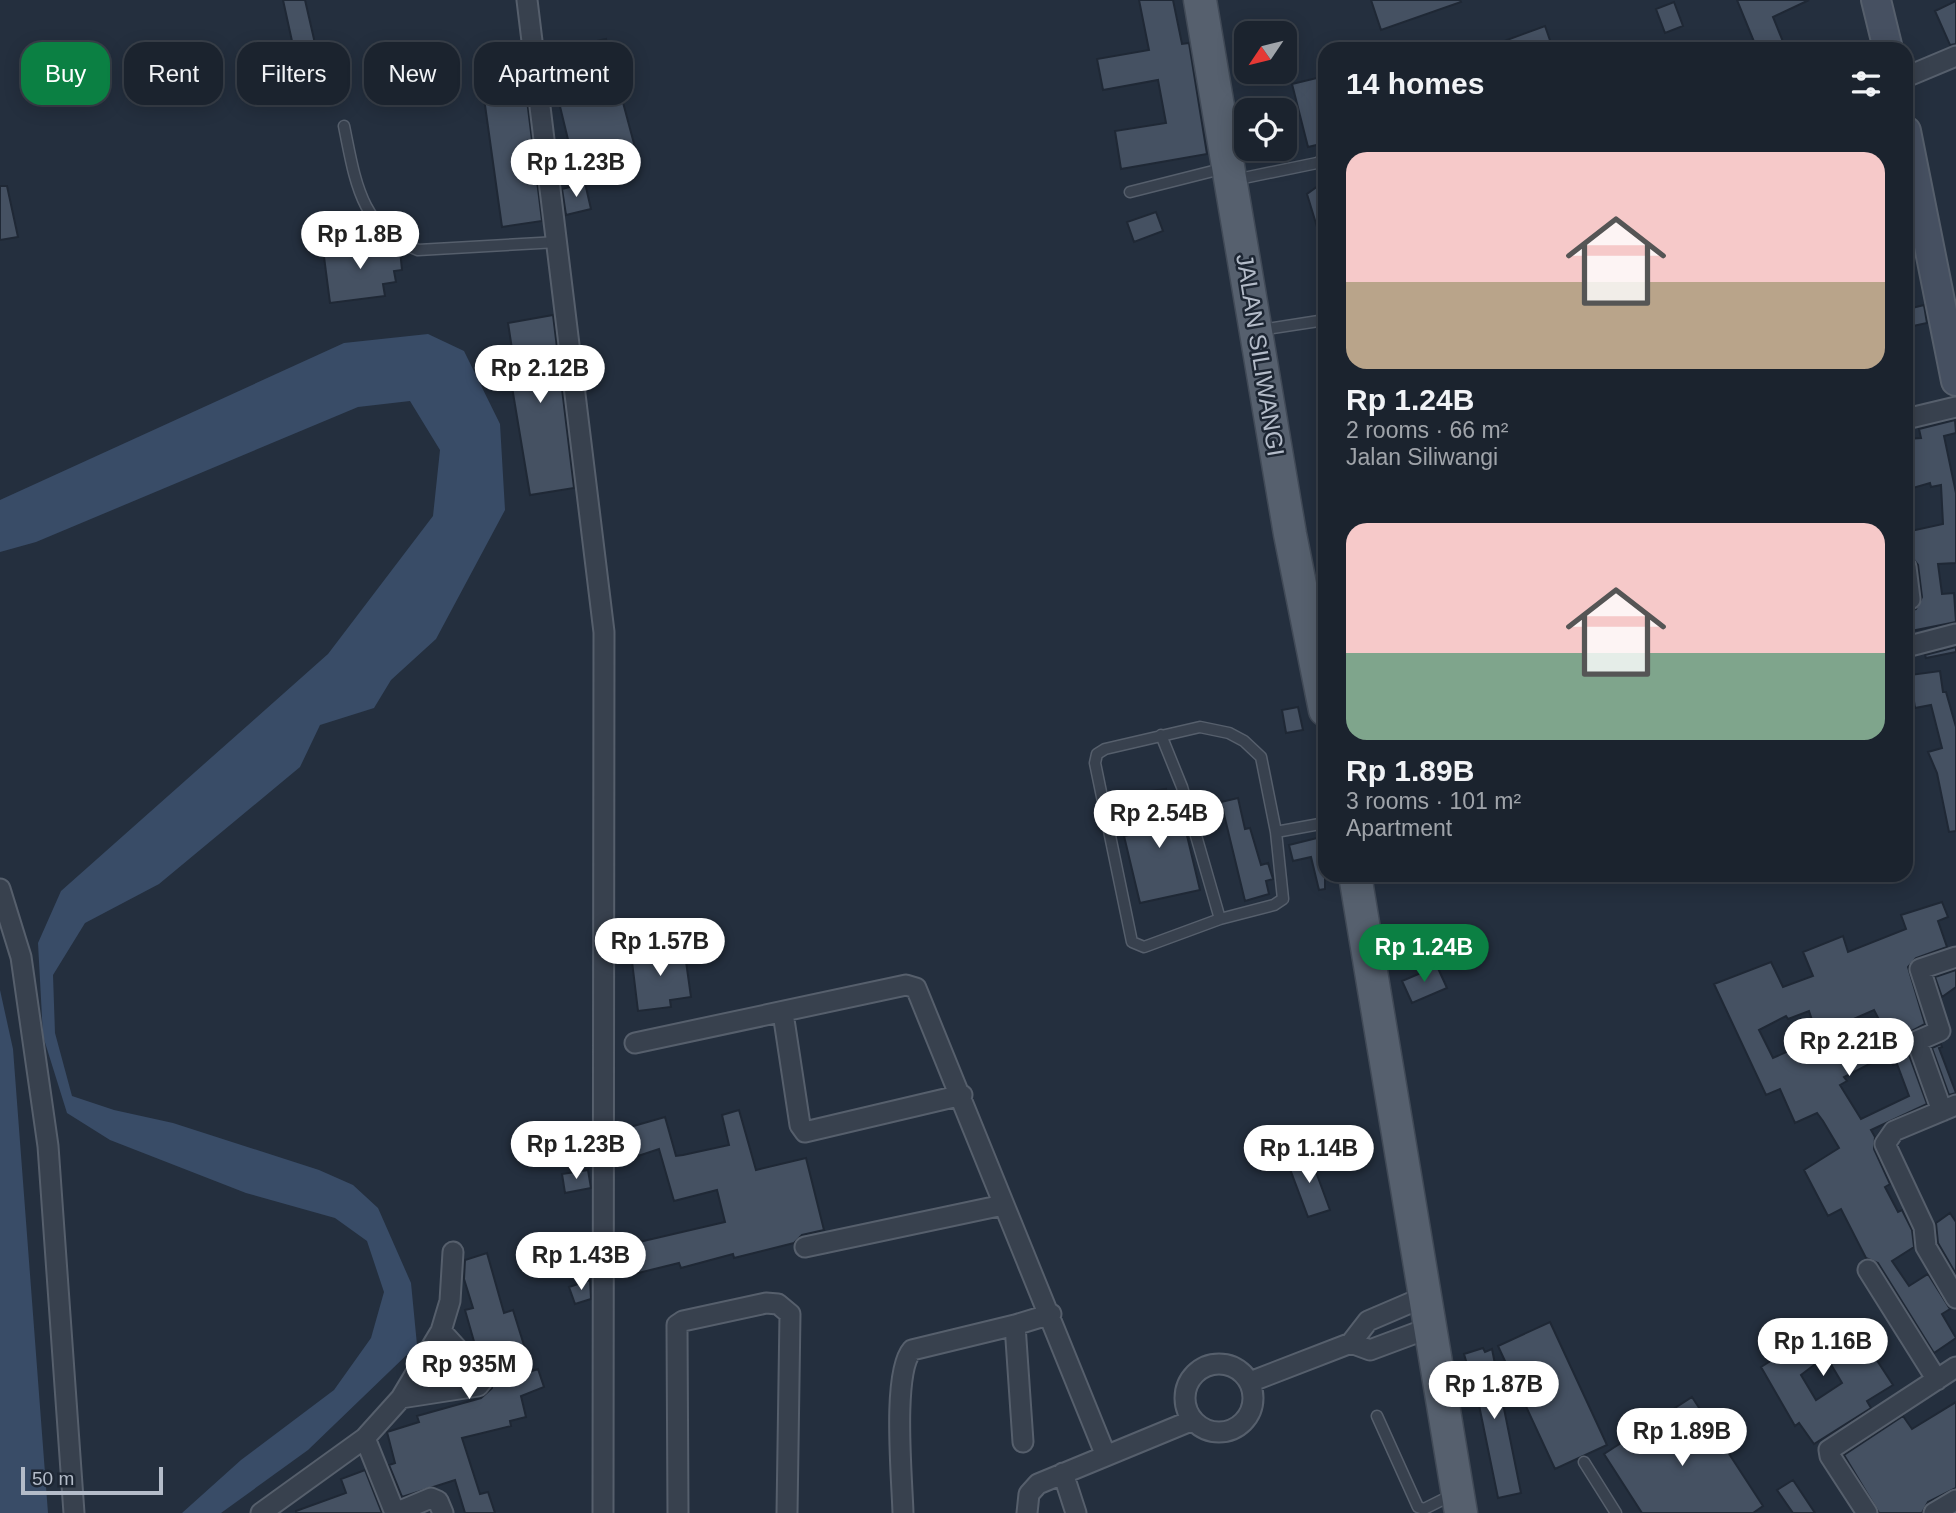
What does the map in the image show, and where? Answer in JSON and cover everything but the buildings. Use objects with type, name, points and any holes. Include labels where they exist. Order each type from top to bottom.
[{"type":"main road","name":"JALAN SILIWANGI","points":[[1200,0],[1256,331],[1318,662]]},
{"type":"main road","points":[[1876,0],[1886,42]]},
{"type":"main road","points":[[1913,166],[1956,381]]},
{"type":"main road","points":[[1356,882],[1459,1503]]},
{"type":"street","points":[[527,0],[604,632],[603,1513]]},
{"type":"street","points":[[1913,73],[1956,57]]},
{"type":"street","points":[[1913,417],[1956,407]]},
{"type":"street","points":[[1913,645],[1956,634]]},
{"type":"street","points":[[0,890],[21,957],[48,1146],[74,1513]]},
{"type":"street","points":[[1956,957],[1920,969],[1940,1031],[1917,1041],[1949,1108],[1894,1131],[1885,1144],[1924,1227],[1926,1247],[1956,1298]]},
{"type":"street","points":[[635,1043],[906,985],[916,988],[962,1095],[1003,1205],[1051,1314],[1106,1455]]},
{"type":"street","points":[[783,1013],[800,1125],[805,1132],[962,1095]]},
{"type":"street","points":[[805,1247],[1003,1205]]},
{"type":"street","points":[[261,1513],[279,1506],[365,1438],[401,1398],[441,1331],[450,1301],[453,1252]]},
{"type":"street","points":[[1868,1270],[1937,1380]]},
{"type":"street","points":[[1250,1382],[1351,1343],[1368,1321],[1424,1297]]},
{"type":"street","points":[[678,1513],[677,1325],[683,1321],[766,1303],[778,1304],[790,1314],[787,1513]]},
{"type":"street","points":[[903,1513],[900,1384],[903,1360],[912,1350],[923,1345],[1015,1325],[1051,1314]]},
{"type":"street","points":[[1015,1325],[1023,1442]]},
{"type":"street","points":[[1351,1343],[1370,1350],[1429,1328]]},
{"type":"street","points":[[401,1398],[478,1386],[482,1381],[481,1375],[441,1331]]},
{"type":"street","points":[[1227,1364],[1240,1371],[1250,1382],[1253,1405],[1242,1424],[1228,1432],[1212,1432],[1193,1420],[1186,1406],[1186,1391],[1192,1377],[1204,1367],[1227,1364]]},
{"type":"street","points":[[1867,1513],[1830,1456],[1829,1450],[1956,1367]]},
{"type":"street","points":[[1027,1513],[1031,1489],[1063,1473],[1193,1420]]},
{"type":"street","points":[[365,1438],[395,1513],[431,1498],[438,1501],[443,1513]]},
{"type":"street","points":[[1063,1473],[1076,1513]]},
{"type":"street","points":[[1934,1513],[1956,1500]]},
{"type":"lane","points":[[344,126],[364,206],[384,231],[401,244],[418,250],[558,242]]},
{"type":"lane","points":[[1130,192],[1206,171],[1230,174],[1318,162]]},
{"type":"lane","points":[[1256,331],[1318,321]]},
{"type":"lane","points":[[1200,727],[1229,733],[1244,741],[1261,757],[1276,832],[1283,899],[1274,905],[1220,919],[1144,947],[1132,942],[1095,762],[1097,754],[1105,749],[1200,727]]},
{"type":"lane","points":[[1161,735],[1182,787],[1220,919]]},
{"type":"lane","points":[[1276,832],[1318,824]]},
{"type":"lane","points":[[1377,1416],[1418,1507],[1459,1503]]},
{"type":"lane","points":[[1584,1462],[1616,1513]]},
{"type":"water","points":[[428,334],[464,351],[500,424],[505,510],[436,639],[391,680],[374,708],[320,725],[300,767],[159,884],[85,923],[53,975],[55,1033],[72,1096],[114,1110],[173,1123],[319,1170],[353,1185],[378,1208],[411,1283],[417,1345],[308,1450],[221,1513],[182,1513],[241,1460],[334,1390],[371,1338],[384,1292],[367,1241],[335,1218],[246,1193],[110,1140],[67,1113],[43,1036],[38,943],[61,891],[328,654],[433,516],[440,450],[410,401],[358,407],[36,542],[0,552],[0,500],[344,343]]},
{"type":"water","points":[[0,990],[13,1049],[48,1513],[0,1513]]}]
